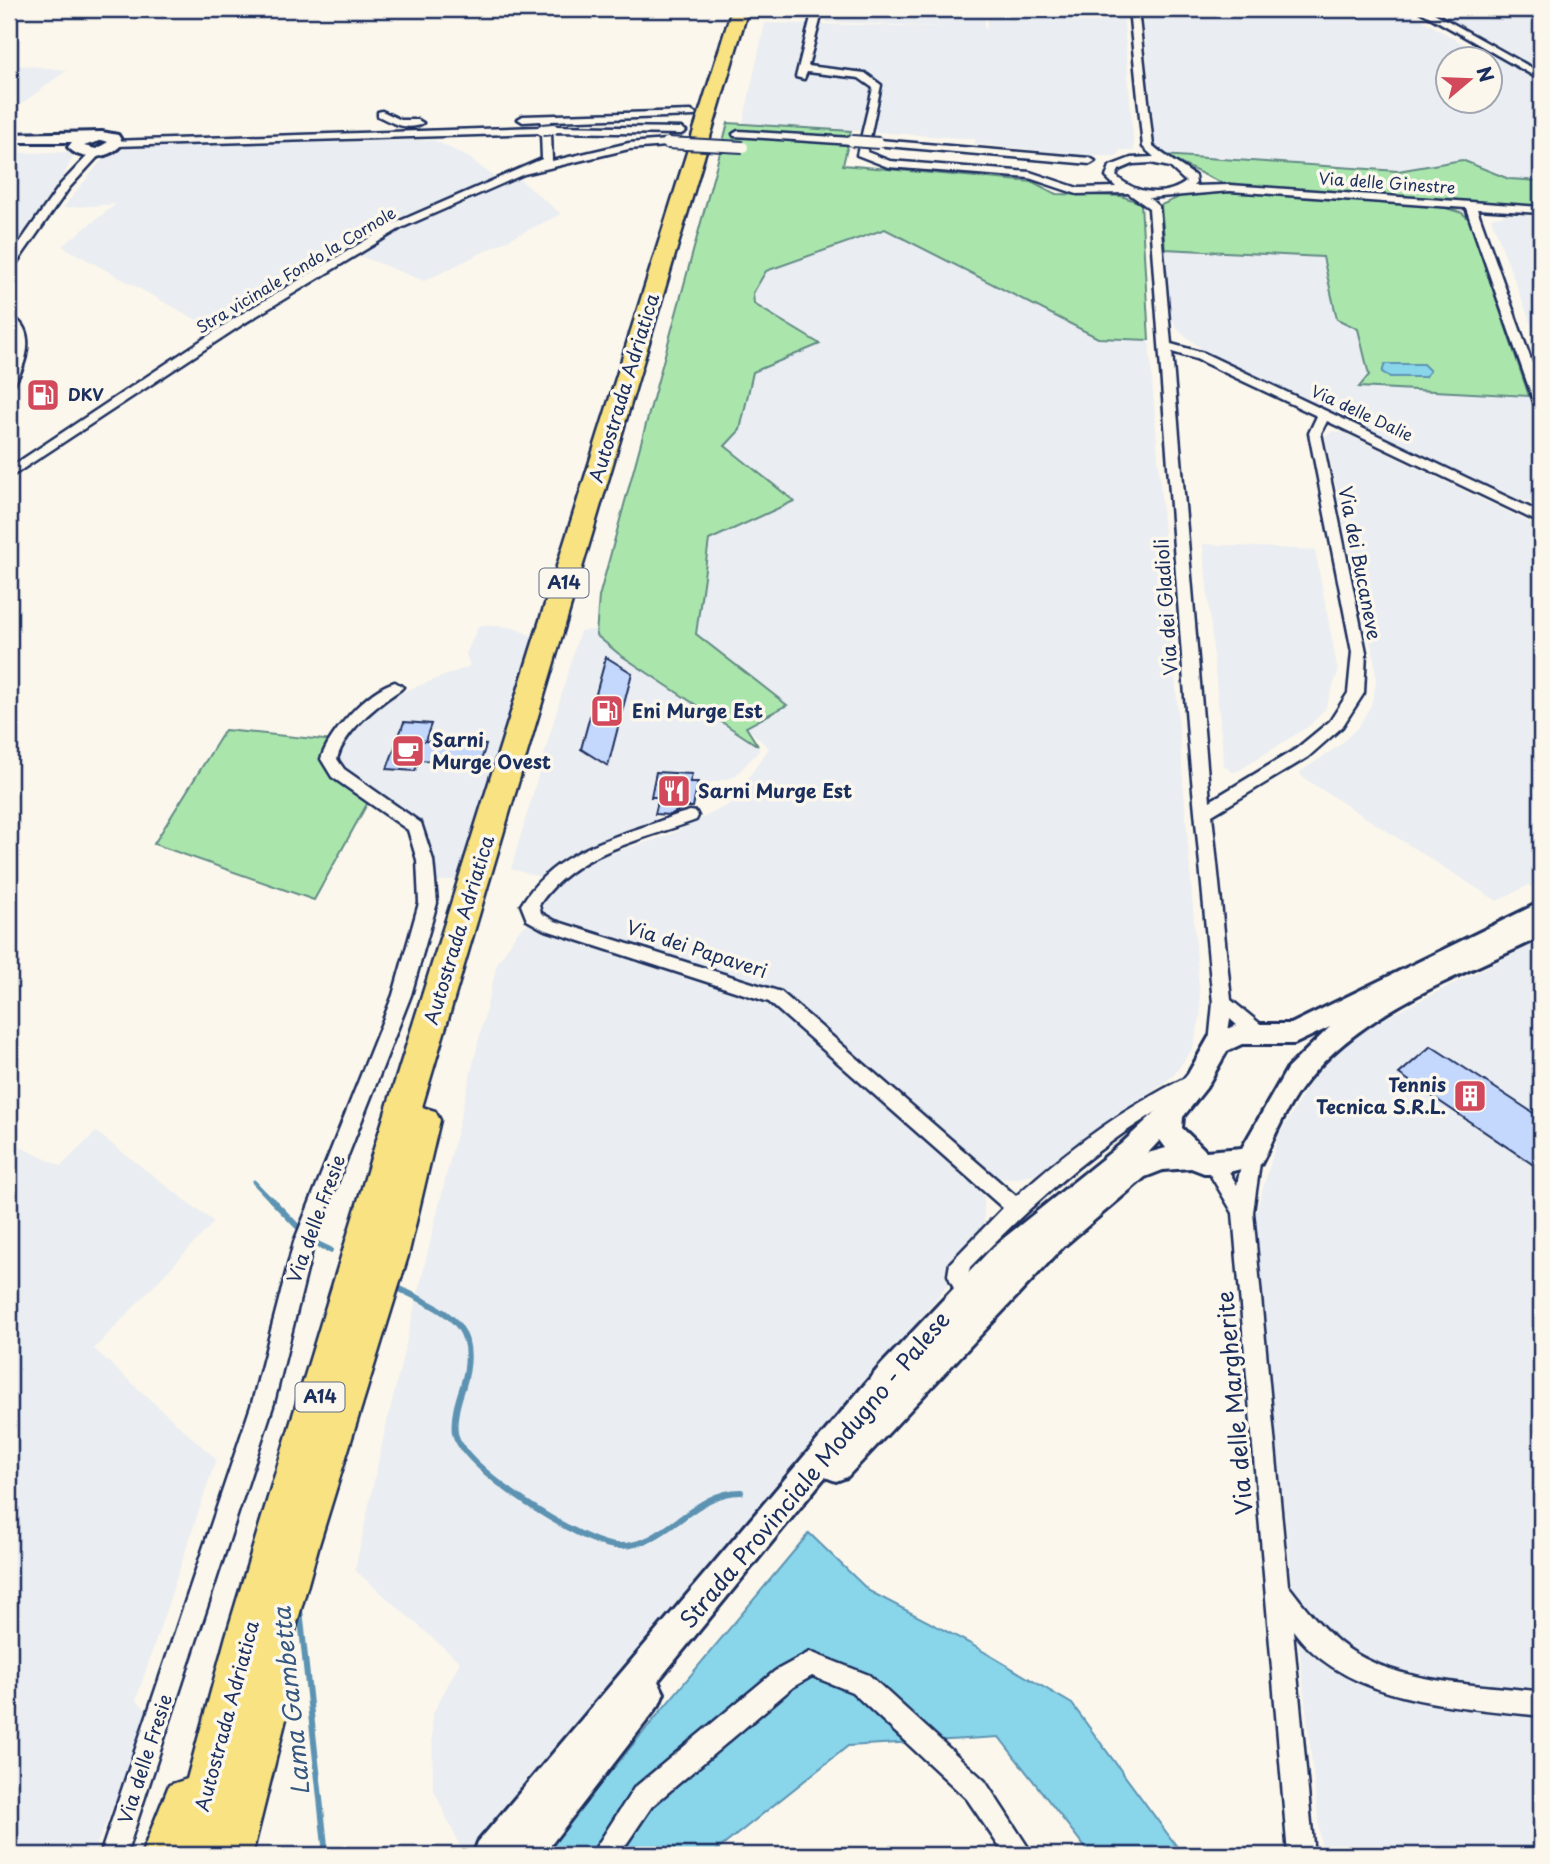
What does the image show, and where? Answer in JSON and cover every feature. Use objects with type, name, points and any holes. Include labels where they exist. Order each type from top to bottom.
[{"type":"highway","name":"Autostrada Adriatica","points":[[189,1855],[248,1636],[389,1158],[740,9]]},
{"type":"highway","name":"Autostrada Adriatica","points":[[211,1855],[292,1573],[390,1256],[411,1158],[751,9]]},
{"type":"highway","name":"A14","points":[[229,1855],[288,1623],[292,1573]]},
{"type":"highway","name":"A14","points":[[164,1855],[248,1636]]},
{"type":"main road","points":[[108,137],[116,143],[97,152],[9,141],[108,137]]},
{"type":"main road","points":[[78,149],[78,142],[89,138]]},
{"type":"main road","points":[[1218,1044],[1239,1034],[1294,1034],[1541,910]]},
{"type":"main road","points":[[1251,1156],[1296,1076],[1332,1038],[1392,1000],[1541,927]]},
{"type":"main road","points":[[1262,1036],[1288,1052],[1296,1076]]},
{"type":"main road","name":"Strada Provinciale Modugno - Palese","points":[[491,1855],[893,1373],[1004,1254],[1131,1152],[1170,1114],[1197,1081],[1218,1044]]},
{"type":"main road","points":[[1170,1114],[1168,1130],[1203,1161]]},
{"type":"main road","name":"Strada Provinciale Modugno - Palese","points":[[520,1855],[639,1702],[850,1450],[1064,1230],[1135,1169],[1161,1159],[1203,1161],[1251,1156]]},
{"type":"street","points":[[818,9],[803,73],[862,75],[878,87],[861,153],[868,158],[888,164],[1030,175],[1062,188],[1176,191]]},
{"type":"street","points":[[1111,177],[1154,207],[1191,183],[1188,172],[1165,162],[1148,147],[1134,9]]},
{"type":"street","points":[[1421,9],[1541,77]]},
{"type":"street","points":[[382,114],[403,124],[681,131]]},
{"type":"street","points":[[116,143],[547,126],[691,114]]},
{"type":"street","points":[[520,172],[547,161],[547,126]]},
{"type":"street","points":[[737,134],[1090,161]]},
{"type":"street","name":"Stra vicinale Fondo la Cornole","points":[[9,474],[239,321],[397,226],[520,172],[629,146],[667,143],[743,147]]},
{"type":"street","points":[[1136,161],[1148,147]]},
{"type":"street","points":[[65,186],[78,149]]},
{"type":"street","points":[[9,266],[65,186],[97,152]]},
{"type":"street","points":[[1094,190],[1111,177],[1114,168],[1136,161],[1165,162]]},
{"type":"street","name":"Via delle Ginestre","points":[[1188,172],[1230,187]]},
{"type":"street","name":"Via delle Ginestre","points":[[1176,191],[1230,187],[1541,210]]},
{"type":"street","points":[[1363,196],[1541,203]]},
{"type":"street","points":[[1471,205],[1541,405]]},
{"type":"street","name":"Via dei Gladioli","points":[[1154,207],[1203,813],[1222,1003],[1218,1044]]},
{"type":"street","points":[[9,319],[19,330],[24,352],[9,383]]},
{"type":"street","name":"Via delle Dalie","points":[[1165,346],[1200,356],[1541,518]]},
{"type":"street","name":"Via dei Bucaneve","points":[[1203,813],[1302,753],[1336,724],[1356,693],[1359,652],[1315,433],[1324,414]]},
{"type":"street","name":"Via delle Fresie","points":[[113,1855],[262,1403],[304,1242],[402,995],[421,936],[429,886],[425,860],[415,827],[338,773],[328,759],[335,741],[381,695],[395,687]]},
{"type":"street","name":"Via dei Papaveri","points":[[690,816],[574,859],[534,897],[530,905],[533,916],[549,925],[775,997],[980,1179],[1016,1207]]},
{"type":"street","points":[[1222,1003],[1262,1036]]},
{"type":"street","points":[[966,1294],[958,1275],[960,1263],[1042,1181],[1157,1099],[1197,1081]]},
{"type":"street","points":[[1243,1212],[1251,1156]]},
{"type":"street","points":[[1203,1161],[1243,1212]]},
{"type":"street","name":"Via delle Margherite","points":[[1243,1212],[1301,1855]]},
{"type":"street","points":[[1278,1590],[1296,1619],[1326,1650],[1365,1673],[1397,1685],[1541,1704]]},
{"type":"street","points":[[604,1855],[643,1797],[784,1679],[810,1664],[860,1683],[976,1790],[1020,1855]]},
{"type":"shaded area","points":[[829,9],[985,9],[984,28],[987,29],[987,9],[1123,9],[1134,151],[1119,150],[1118,156],[1095,156],[975,144],[975,139],[743,123],[765,23],[949,27],[826,22]]},
{"type":"shaded area","points":[[1142,9],[1403,9],[1467,46],[1434,46],[1434,116],[1504,116],[1504,60],[1541,82],[1541,181],[1509,179],[1462,160],[1398,171],[1162,155],[1156,150]]},
{"type":"shaded area","points":[[1428,9],[1541,9],[1541,74],[1504,53],[1504,46],[1492,46]]},
{"type":"shaded area","points":[[9,64],[67,70],[9,113]]},
{"type":"shaded area","points":[[434,140],[468,157],[497,179],[398,221],[215,330],[62,246],[116,204],[63,208],[104,157],[132,146]]},
{"type":"shaded area","points":[[70,152],[73,157],[64,175],[9,254],[9,153]]},
{"type":"shaded area","points":[[518,178],[561,214],[424,281],[358,255],[382,243],[401,227]]},
{"type":"shaded area","points":[[1510,214],[1541,216],[1541,350],[1491,218]]},
{"type":"shaded area","points":[[885,229],[1098,338],[1149,340],[1201,1013],[1193,1048],[1173,1076],[1039,1174],[1011,1179],[995,1178],[968,1158],[955,1168],[984,1196],[984,1239],[490,1855],[464,1855],[433,1788],[432,1715],[460,1662],[355,1570],[384,1435],[497,964],[518,931],[541,913],[538,906],[583,862],[669,835],[730,804],[769,748],[746,727],[696,634],[725,446],[740,430],[753,372],[819,344],[754,304],[753,293],[766,271]]},
{"type":"shaded area","points":[[1165,249],[1323,257],[1337,318],[1358,329],[1369,376],[1360,387],[1529,396],[1541,430],[1541,504],[1523,501],[1214,359],[1178,330],[1171,316]]},
{"type":"shaded area","points":[[1333,431],[1345,433],[1541,528],[1541,879],[1497,901],[1302,777],[1300,772],[1340,745],[1359,726],[1371,705],[1376,683],[1374,657],[1325,436]]},
{"type":"shaded area","points":[[1203,544],[1315,550],[1338,672],[1325,709],[1309,726],[1238,771],[1232,772],[1224,765]]},
{"type":"shaded area","points":[[479,625],[511,627],[537,638],[461,879],[434,882],[426,835],[421,826],[335,762],[341,748],[382,700],[470,666],[466,654]]},
{"type":"shaded area","points":[[595,630],[596,635],[619,654],[758,746],[759,751],[734,777],[697,786],[693,807],[685,807],[683,815],[655,814],[658,822],[636,833],[580,851],[547,879],[511,869],[580,631]]},
{"type":"shaded area","points":[[1541,940],[1541,1855],[1322,1855],[1253,1223],[1278,1137],[1310,1083],[1345,1038]]},
{"type":"shaded area","points":[[96,1132],[214,1222],[94,1349],[216,1459],[136,1700],[153,1716],[92,1855],[9,1855],[9,1142],[61,1166]]},
{"type":"green space","points":[[728,123],[851,131],[843,165],[1033,182],[1056,194],[1121,196],[1141,203],[1149,340],[1098,338],[885,229],[766,271],[753,293],[754,304],[820,344],[753,372],[740,430],[725,446],[794,501],[709,540],[696,634],[787,705],[746,727],[758,746],[619,654],[596,635],[599,597]]},
{"type":"green space","points":[[1162,155],[1398,171],[1462,160],[1509,179],[1541,181],[1541,207],[1224,184]]},
{"type":"green space","points":[[1222,190],[1436,205],[1462,213],[1469,219],[1529,396],[1359,387],[1369,375],[1358,329],[1337,319],[1323,257],[1165,249],[1161,205],[1188,193]]},
{"type":"green space","points":[[225,730],[335,741],[329,759],[372,795],[314,900],[154,844]]},
{"type":"water","points":[[1385,364],[1423,364],[1430,371],[1425,377],[1390,377],[1382,372]]},
{"type":"water","points":[[809,1533],[869,1591],[969,1643],[1072,1704],[1183,1855],[1091,1855],[999,1737],[848,1746],[711,1855],[541,1855]]},
{"type":"building","name":"Eni Murge Est","points":[[606,657],[632,673],[608,766],[581,749]]},
{"type":"building","points":[[404,722],[431,724],[425,741],[486,745],[480,764],[419,760],[415,771],[387,769]]},
{"type":"building","name":"Sarni Murge Est","points":[[656,772],[692,774],[690,782],[698,782],[693,807],[685,807],[670,815],[655,814],[659,797],[651,797]]},
{"type":"building","name":"Tennis Tecnica S.R.L.","points":[[1431,1046],[1541,1118],[1541,1170],[1399,1074]]},
{"type":"waterway","points":[[254,1182],[272,1201]]},
{"type":"waterway","points":[[271,1199],[297,1226]]},
{"type":"waterway","points":[[313,1242],[330,1250]]},
{"type":"waterway","points":[[400,1289],[446,1314],[464,1334],[467,1365],[456,1409],[455,1427],[462,1448],[500,1483],[552,1519],[600,1542],[617,1546],[635,1544],[665,1530],[708,1501],[724,1494],[741,1492]]},
{"type":"waterway","name":"Lama Gambetta","points":[[300,1610],[326,1855]]},
{"type":"place","name":"DKV","points":[[43,395]]},
{"type":"place","name":"Eni Murge Est","points":[[607,711]]},
{"type":"place","name":"Sarni Murge Ovest","points":[[408,751]]},
{"type":"place","name":"Sarni Murge Est","points":[[674,791]]},
{"type":"place","name":"Tennis Tecnica S.R.L.","points":[[1470,1096]]}]
